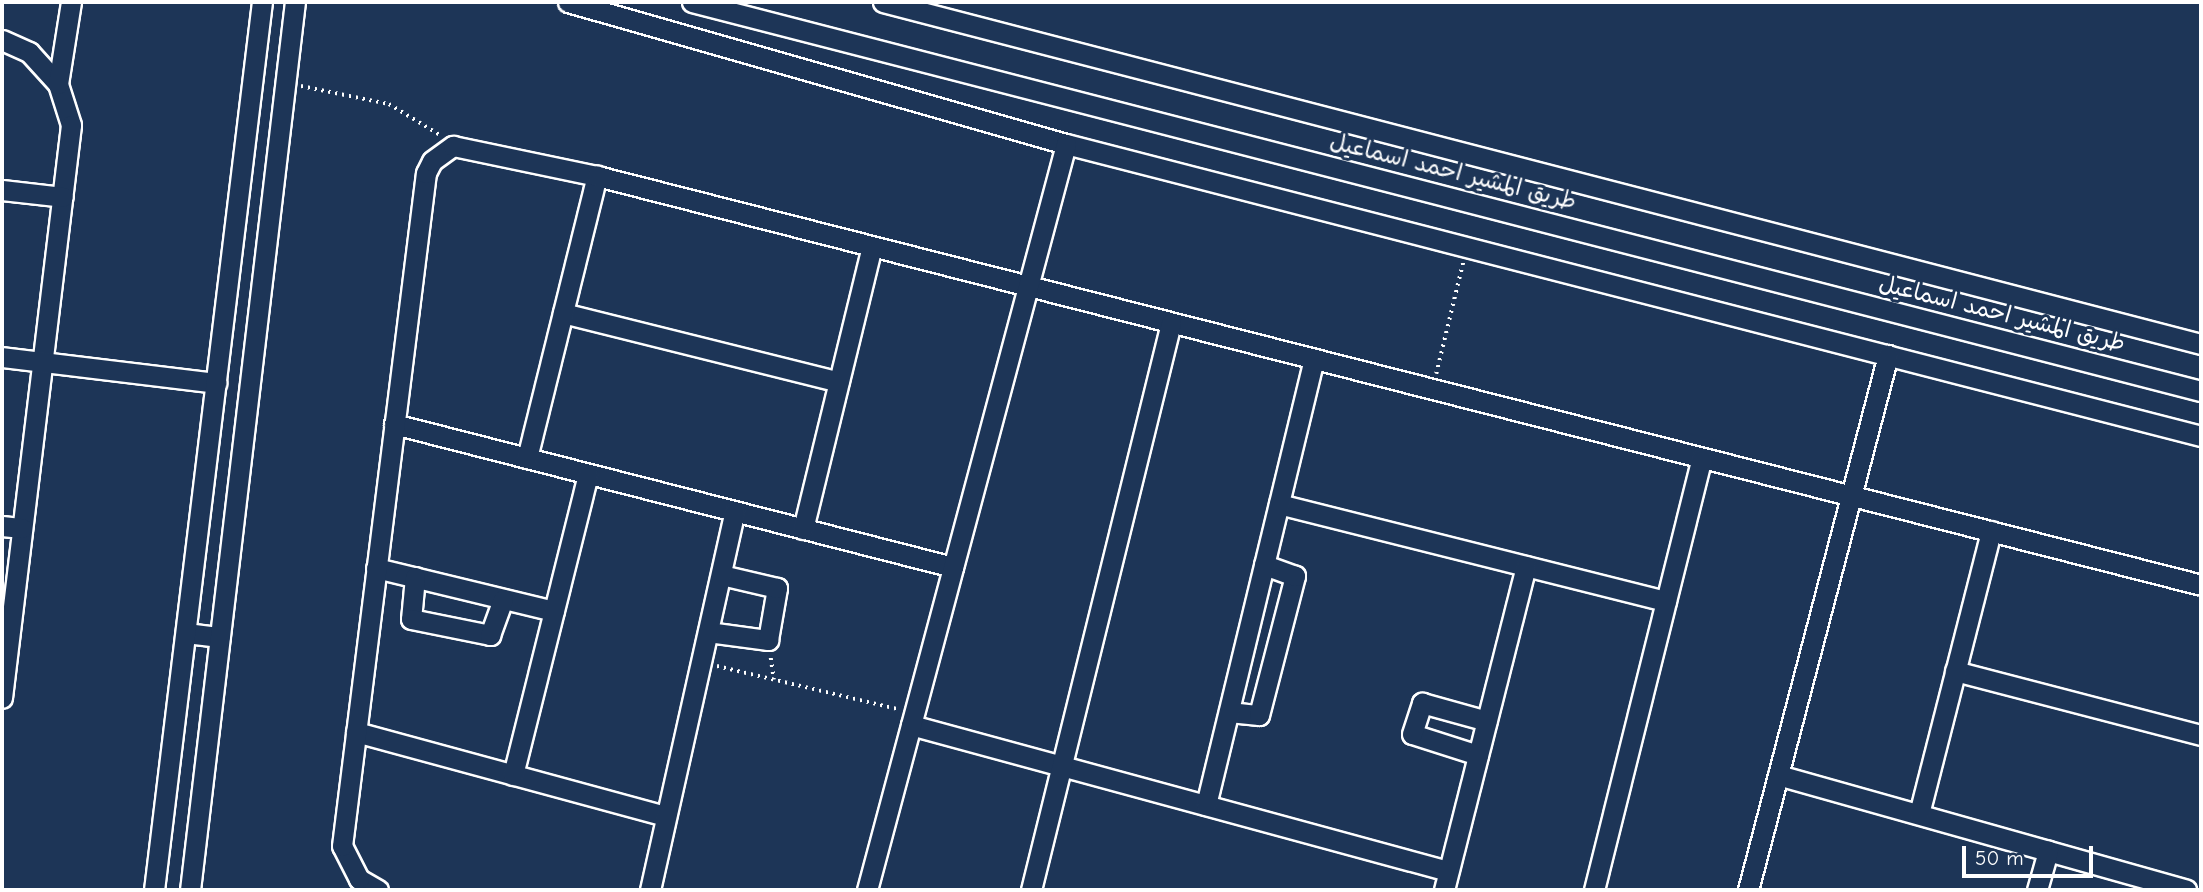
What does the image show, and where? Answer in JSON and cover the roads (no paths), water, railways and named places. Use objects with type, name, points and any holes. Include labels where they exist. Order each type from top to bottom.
[{"type":"street","points":[[58,84],[71,2]]},
{"type":"street","points":[[155,890],[262,2]]},
{"type":"street","points":[[190,890],[295,2]]},
{"type":"street","points":[[568,2],[1066,144],[2201,436]]},
{"type":"street","name":"طريق المشير احمد اسماعيل","points":[[692,2],[2201,391]]},
{"type":"street","name":"طريق المشير احمد اسماعيل","points":[[883,2],[2201,344]]},
{"type":"street","points":[[2,40],[29,52],[58,84],[71,125],[2,698]]},
{"type":"street","points":[[867,890],[1066,144]]},
{"type":"street","points":[[378,890],[359,879],[342,846],[426,173],[432,160],[453,146],[597,176],[2201,585]]},
{"type":"street","points":[[527,458],[597,176]]},
{"type":"street","points":[[2,190],[62,197]]},
{"type":"street","points":[[803,528],[872,247]]},
{"type":"street","points":[[563,313],[839,382]]},
{"type":"street","points":[[1031,890],[1171,323]]},
{"type":"street","points":[[1748,890],[1888,355]]},
{"type":"street","points":[[2,357],[216,383]]},
{"type":"street","points":[[1206,805],[1314,359]]},
{"type":"street","points":[[394,424],[953,567]]},
{"type":"street","points":[[1596,890],[1702,458]]},
{"type":"street","points":[[513,775],[588,474]]},
{"type":"street","points":[[1279,505],[1667,601]]},
{"type":"street","points":[[650,890],[735,511]]},
{"type":"street","points":[[2,526],[22,528]]},
{"type":"street","points":[[1919,814],[1990,531]]},
{"type":"street","points":[[1229,712],[1259,715],[1296,576],[1264,565]]},
{"type":"street","points":[[913,719],[1062,766],[1206,805],[1446,881],[1526,566]]},
{"type":"street","points":[[376,568],[554,611]]},
{"type":"street","points":[[708,632],[765,643],[777,587],[721,575]]},
{"type":"street","points":[[415,577],[411,619],[490,635],[503,599]]},
{"type":"street","points":[[186,633],[220,637]]},
{"type":"street","points":[[1955,671],[2201,735]]},
{"type":"street","points":[[1478,755],[1412,734],[1422,704],[1486,721]]},
{"type":"street","points":[[356,732],[666,816]]},
{"type":"street","points":[[1778,775],[2186,890]]},
{"type":"street","points":[[2037,890],[2048,851]]}]
